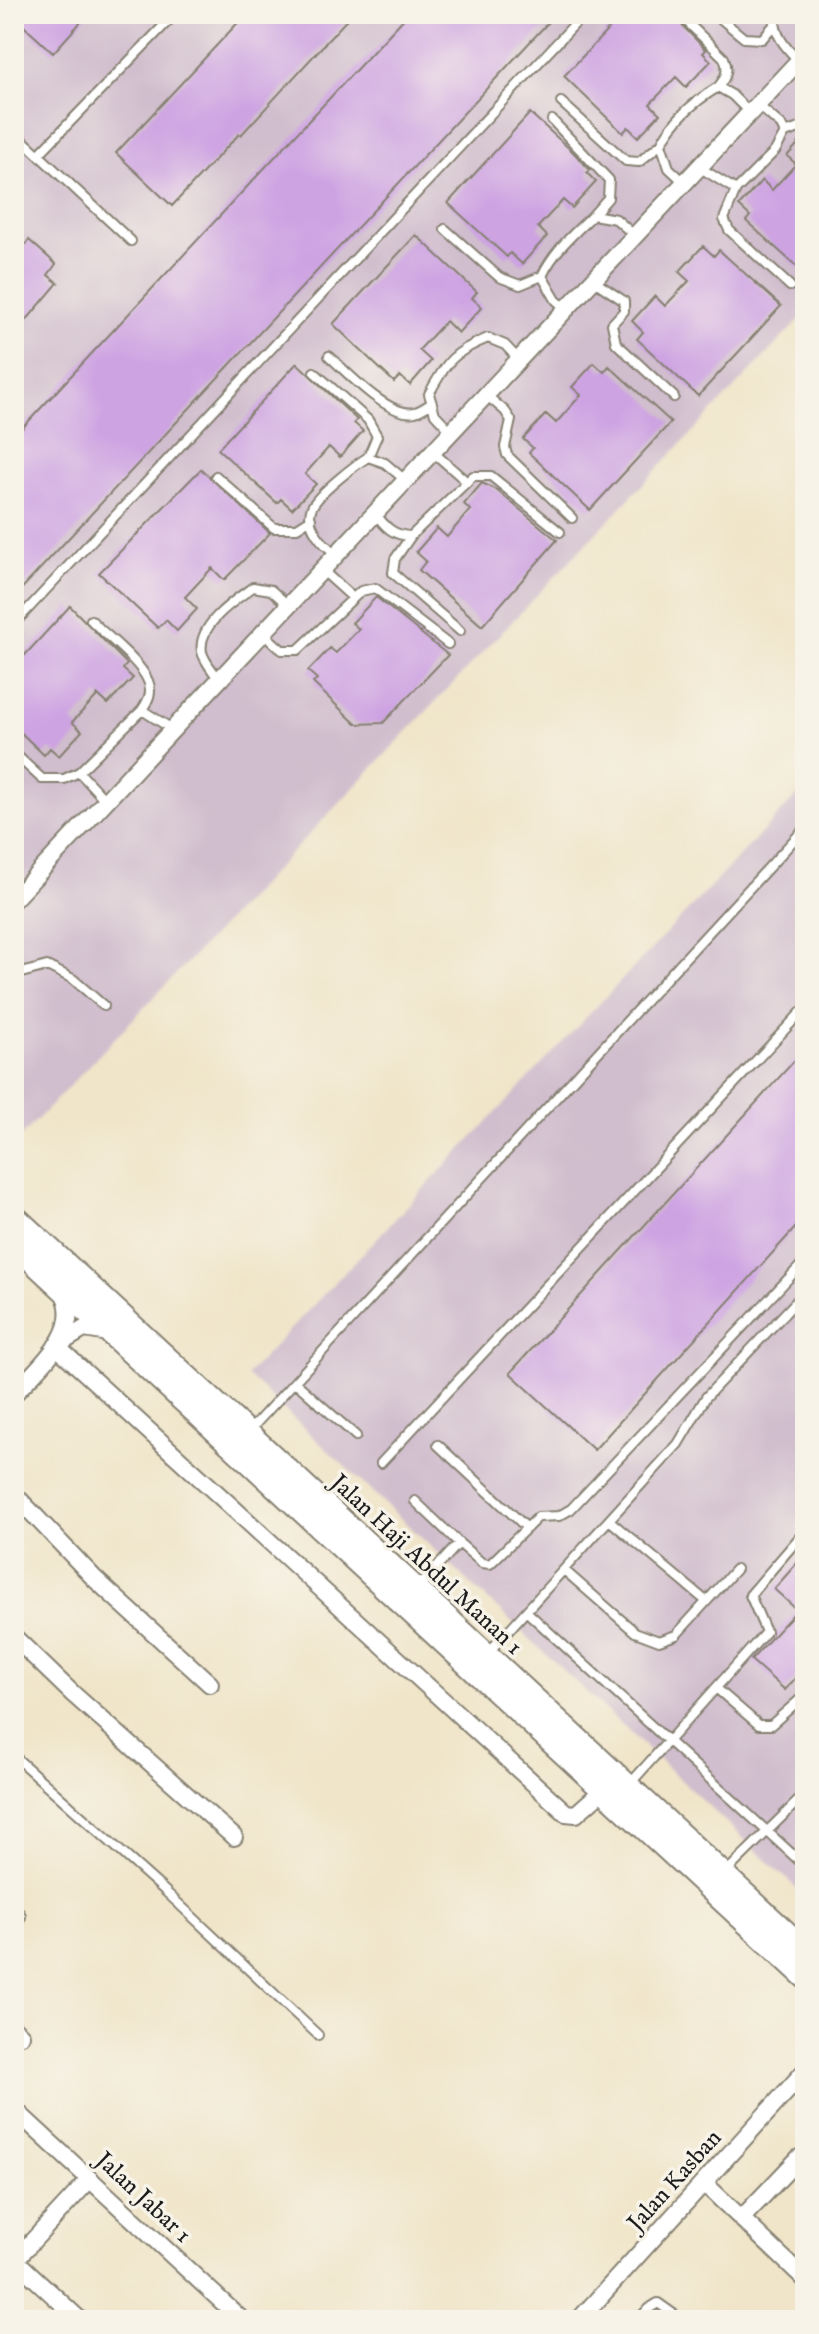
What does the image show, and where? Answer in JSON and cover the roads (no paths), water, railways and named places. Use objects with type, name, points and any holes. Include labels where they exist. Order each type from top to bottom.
[{"type":"street","points":[[14,899],[802,57]]},
{"type":"street","name":"Jalan Haji Abdul Manan 1","points":[[14,1216],[805,1950]]},
{"type":"street","name":"Jalan Haji Abdul Manan 1","points":[[14,1244],[113,1335],[594,1799],[805,1977]]},
{"type":"street","points":[[14,1394],[66,1331],[70,1316],[60,1286]]},
{"type":"street","points":[[56,1346],[84,1329],[113,1335]]},
{"type":"street","points":[[56,1346],[566,1813],[576,1814],[594,1799]]},
{"type":"street","points":[[14,1494],[95,1579],[210,1684]]},
{"type":"street","points":[[14,1637],[73,1694],[234,1837]]},
{"type":"street","name":"Jalan Kasban","points":[[579,2320],[805,2071]]},
{"type":"street","name":"Jalan Jabar 1","points":[[14,2109],[238,2318]]},
{"type":"street","points":[[729,2208],[799,2158],[805,2164]]},
{"type":"street","points":[[80,2320],[14,2259],[90,2179]]},
{"type":"street","points":[[704,2183],[805,2279]]},
{"type":"lane","points":[[39,154],[175,14]]},
{"type":"lane","points":[[14,624],[584,14]]},
{"type":"lane","points":[[561,102],[626,161],[639,162],[661,144],[700,98],[726,78],[724,58],[679,14]]},
{"type":"lane","points":[[715,14],[744,38],[762,39],[774,25]]},
{"type":"lane","points":[[775,14],[774,25],[783,46],[802,57]]},
{"type":"lane","points":[[718,87],[781,125],[785,133]]},
{"type":"lane","points":[[445,229],[499,277],[520,285],[542,276],[551,258],[608,198],[609,180],[552,120]]},
{"type":"lane","points":[[790,286],[729,230],[724,219],[736,190],[775,151],[785,133],[805,126]]},
{"type":"lane","points":[[14,132],[131,241]]},
{"type":"lane","points":[[661,144],[669,168],[685,183]]},
{"type":"lane","points":[[699,167],[736,190]]},
{"type":"lane","points":[[593,215],[616,219],[635,236]]},
{"type":"lane","points":[[542,276],[556,300],[566,309]]},
{"type":"lane","points":[[593,280],[624,301],[624,311],[612,324],[616,343],[674,397]]},
{"type":"lane","points":[[451,431],[435,414],[429,394],[445,365],[464,348],[488,338],[505,345],[519,360]]},
{"type":"lane","points":[[329,356],[371,393],[395,409],[413,413],[432,403]]},
{"type":"lane","points":[[314,372],[368,420],[377,436],[368,457],[350,468],[312,507],[311,519],[322,544],[337,554]]},
{"type":"lane","points":[[486,395],[511,420],[505,447],[507,455],[572,518]]},
{"type":"lane","points":[[433,452],[467,482]]},
{"type":"lane","points":[[368,457],[385,463],[405,481]]},
{"type":"lane","points":[[216,476],[274,528],[297,528],[311,519]]},
{"type":"lane","points":[[460,631],[393,573],[395,559],[411,536],[473,476],[491,476],[560,532]]},
{"type":"lane","points":[[375,513],[385,526],[399,536],[411,536]]},
{"type":"lane","points":[[322,570],[353,598]]},
{"type":"lane","points":[[219,680],[202,652],[203,639],[213,620],[253,587],[271,590],[289,606]]},
{"type":"lane","points":[[263,633],[282,650],[298,650],[361,591],[375,588],[448,644]]},
{"type":"lane","points":[[14,753],[42,779],[64,779],[79,772],[142,710],[150,697],[149,681],[91,620]]},
{"type":"lane","points":[[142,710],[173,729]]},
{"type":"lane","points":[[79,772],[106,801]]},
{"type":"lane","points":[[248,1433],[805,828]]},
{"type":"lane","points":[[14,975],[47,966],[73,979],[104,1006]]},
{"type":"lane","points":[[381,1463],[805,1008]]},
{"type":"lane","points":[[415,1501],[482,1563],[490,1564],[538,1517],[559,1516],[571,1509],[805,1261]]},
{"type":"lane","points":[[486,1654],[678,1444],[706,1397],[805,1292]]},
{"type":"lane","points":[[295,1382],[356,1436]]},
{"type":"lane","points":[[438,1445],[527,1528]]},
{"type":"lane","points":[[609,1520],[706,1601]]},
{"type":"lane","points":[[628,1786],[766,1632],[750,1595],[805,1531]]},
{"type":"lane","points":[[417,1590],[459,1543]]},
{"type":"lane","points":[[564,1570],[635,1632],[659,1641],[676,1635],[736,1569]]},
{"type":"lane","points":[[526,1611],[805,1866]]},
{"type":"lane","points":[[716,1688],[759,1725],[771,1725],[805,1695]]},
{"type":"lane","points":[[14,1756],[164,1890],[318,2035]]},
{"type":"lane","points":[[724,1875],[805,1794]]},
{"type":"lane","points":[[638,2320],[658,2303],[682,2320]]}]
